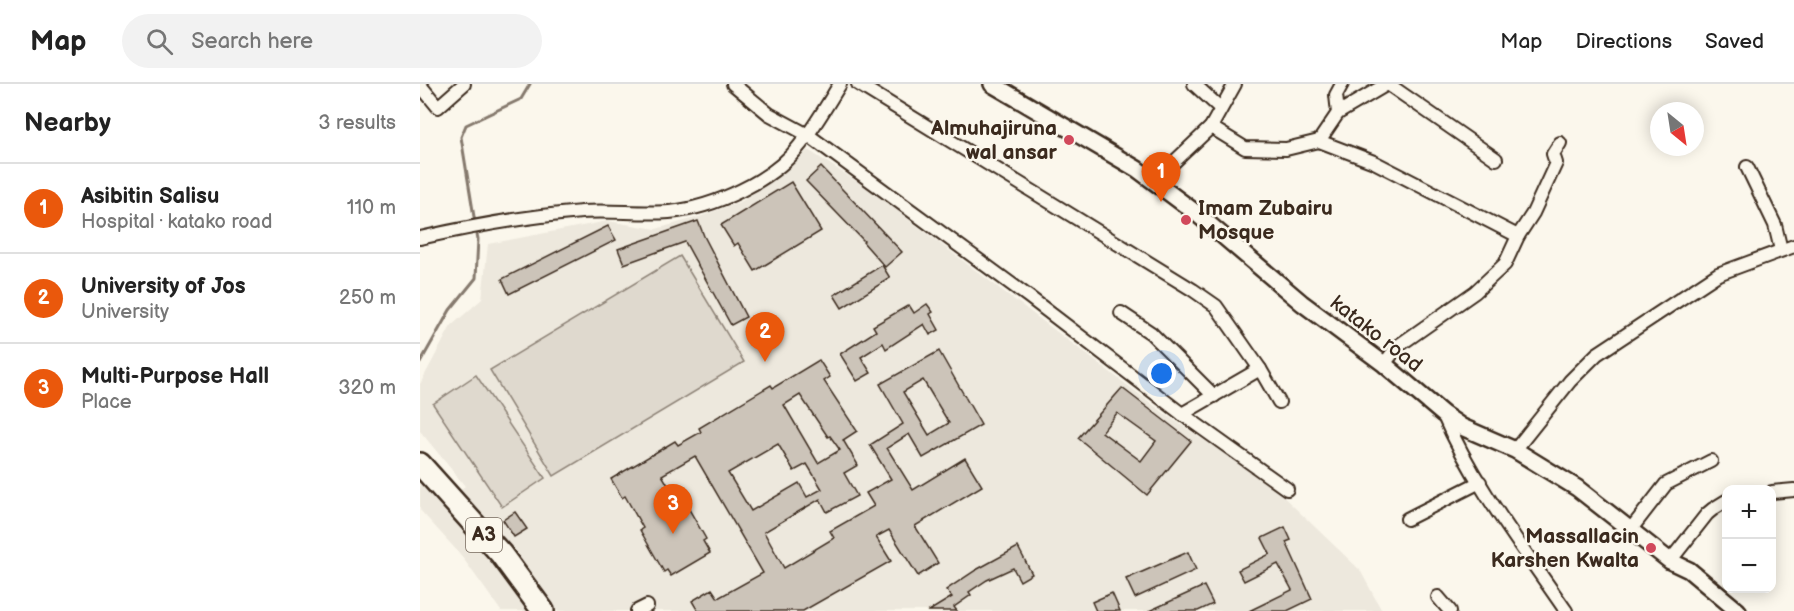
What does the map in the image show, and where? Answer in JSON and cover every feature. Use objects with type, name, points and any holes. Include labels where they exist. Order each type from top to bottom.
[{"type":"highway","name":"A3","points":[[420,464],[501,554],[543,611]]},
{"type":"highway","name":"A3","points":[[420,484],[489,562],[526,611]]},
{"type":"street","points":[[420,85],[438,107],[464,84]]},
{"type":"street","points":[[733,84],[769,114],[807,135],[1029,297],[1182,414],[1287,489]]},
{"type":"street","points":[[420,238],[489,224],[583,212],[667,212],[725,198],[756,182],[794,153],[840,84]]},
{"type":"street","points":[[858,84],[1216,306],[1260,369],[1279,402]]},
{"type":"street","name":"katako road","points":[[992,84],[1154,181],[1196,213],[1302,303],[1384,364],[1443,414],[1462,427],[1515,450],[1576,488],[1670,561],[1689,570],[1738,611]]},
{"type":"street","points":[[1194,84],[1220,108]]},
{"type":"street","points":[[1154,181],[1211,127],[1235,84]]},
{"type":"street","points":[[1338,113],[1336,94],[1342,84]]},
{"type":"street","points":[[1319,141],[1338,113],[1387,84],[1497,159]]},
{"type":"street","points":[[1211,127],[1245,148],[1286,149],[1319,141],[1374,162],[1518,236]]},
{"type":"street","points":[[1384,364],[1398,346],[1475,292],[1505,264],[1518,236],[1533,213],[1556,163],[1554,154],[1560,143]]},
{"type":"street","points":[[1747,167],[1775,225],[1781,250]]},
{"type":"street","points":[[1515,450],[1570,381],[1597,354],[1718,274],[1794,246]]},
{"type":"street","points":[[1121,313],[1151,333],[1214,396]]},
{"type":"street","points":[[1182,414],[1260,369]]},
{"type":"street","points":[[1443,414],[1455,441],[1480,482],[1566,611]]},
{"type":"street","points":[[1631,529],[1666,484],[1711,461]]},
{"type":"street","points":[[1407,519],[1480,482]]},
{"type":"street","points":[[1776,492],[1794,490]]},
{"type":"street","points":[[1670,561],[1707,514],[1722,503]]},
{"type":"street","points":[[1437,597],[1450,611]]},
{"type":"shaded area","points":[[808,150],[867,188],[1168,416],[1271,485],[1360,570],[1382,611],[554,611],[460,490],[465,486],[420,431],[420,384],[451,326],[482,299],[488,244],[608,221],[656,229],[699,217],[742,201],[777,178]]},
{"type":"shaded area","points":[[680,256],[744,362],[554,476],[490,370]]},
{"type":"shaded area","points":[[476,375],[545,478],[502,507],[433,404]]},
{"type":"shaded area","points":[[420,471],[538,611],[501,611],[460,554],[420,510]]},
{"type":"building","points":[[821,167],[902,252],[885,267],[864,241],[806,181]]},
{"type":"building","points":[[791,182],[821,231],[755,271],[738,243],[734,246],[721,225]]},
{"type":"building","points":[[698,221],[746,317],[731,325],[685,242],[624,264],[618,249]]},
{"type":"building","points":[[608,226],[616,240],[509,294],[502,279]]},
{"type":"building","points":[[882,265],[890,278],[842,308],[834,295]]},
{"type":"building","points":[[927,304],[933,312],[930,314],[939,330],[930,335],[924,324],[886,349],[883,343],[861,357],[871,373],[857,381],[840,354],[876,331],[873,326],[909,305],[914,313]]},
{"type":"building","points":[[939,351],[981,425],[923,458],[909,434],[887,448],[913,490],[965,458],[982,486],[915,526],[938,563],[918,576],[889,530],[876,537],[891,561],[803,611],[698,611],[692,601],[712,589],[718,598],[763,573],[695,456],[662,475],[677,500],[682,497],[706,539],[703,541],[710,553],[671,576],[667,570],[664,572],[640,530],[643,528],[625,496],[622,498],[611,479],[675,441],[678,445],[701,432],[699,428],[771,385],[773,388],[819,360],[830,377],[824,381],[857,431],[843,440],[858,465],[844,473],[857,496],[827,512],[820,499],[764,532],[784,568],[834,538],[830,531],[874,506],[866,493],[891,479],[870,445],[903,424],[880,384]],"holes":[[[923,380],[949,423],[929,435],[903,392]],[[800,395],[828,437],[830,436],[840,450],[818,463],[784,405]],[[778,444],[794,471],[807,464],[822,489],[807,497],[799,483],[751,511],[728,473]]]},
{"type":"building","points":[[1122,388],[1191,441],[1147,495],[1078,438]],"holes":[[[1117,413],[1156,441],[1141,461],[1102,432]]]},
{"type":"building","points":[[515,512],[527,529],[514,537],[503,520]]},
{"type":"building","points":[[1285,527],[1291,540],[1286,542],[1312,599],[1287,611],[1249,611],[1292,590],[1278,564],[1244,581],[1238,570],[1270,554],[1262,538]]},
{"type":"building","points":[[1018,547],[1032,574],[1020,581],[1013,568],[987,580],[969,592],[971,595],[954,607],[957,611],[929,611],[952,597],[946,590]]},
{"type":"building","points":[[1188,552],[1196,570],[1135,598],[1126,579]]},
{"type":"building","points":[[1204,586],[1213,604],[1198,611],[1149,611]]},
{"type":"building","points":[[1112,593],[1120,611],[1096,611],[1092,602]]},
{"type":"waterway","points":[[475,223],[461,137],[466,125],[521,99],[530,84]]},
{"type":"waterway","points":[[420,363],[450,310],[476,278],[478,239],[476,229]]},
{"type":"place","name":"Almuhajiruna wal ansar","points":[[1069,140]]},
{"type":"place","name":"Asibitin Salisu","points":[[1161,202]]},
{"type":"place","name":"Imam Zubairu Mosque","points":[[1186,220]]},
{"type":"place","name":"University of Jos","points":[[765,362]]},
{"type":"place","name":"Multi-Purpose Hall","points":[[673,534]]},
{"type":"place","name":"Massallacin Karshen Kwalta","points":[[1651,548]]}]
